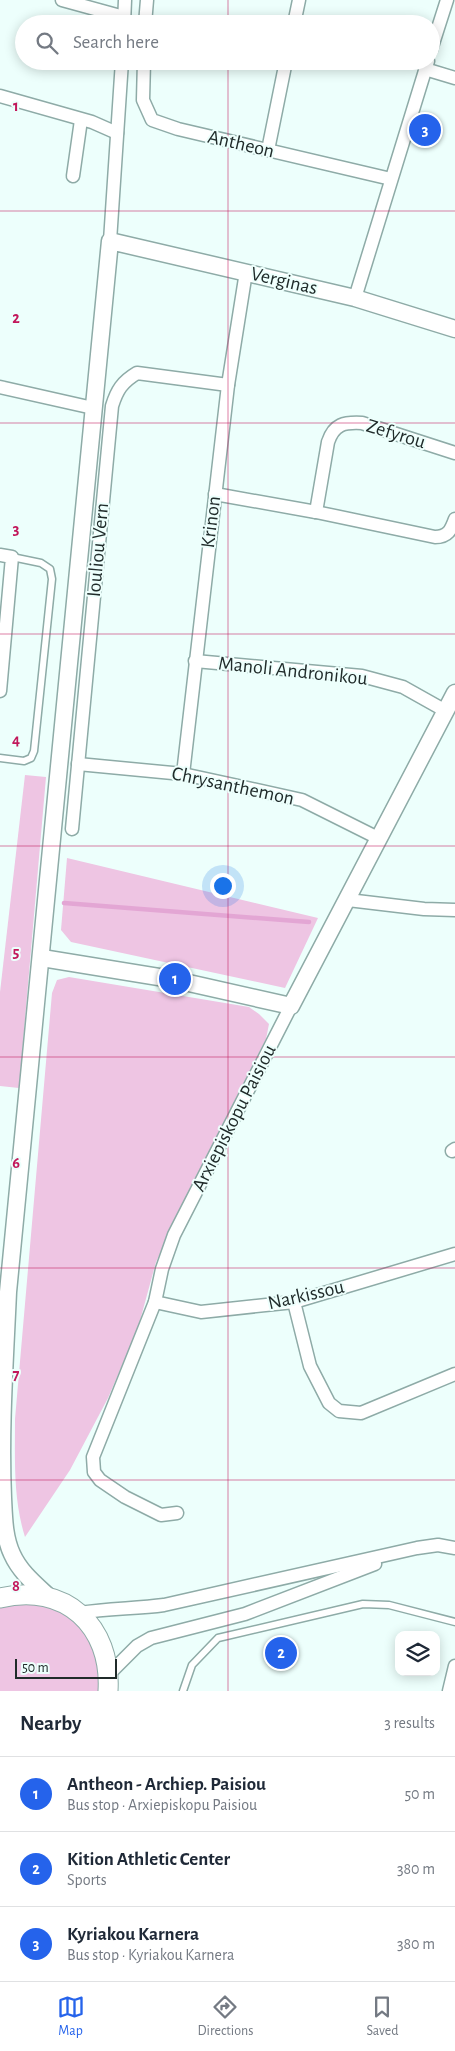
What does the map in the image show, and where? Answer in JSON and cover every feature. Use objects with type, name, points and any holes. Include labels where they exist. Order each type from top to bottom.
[{"type":"main road","points":[[0,1598],[32,1594],[49,1597],[65,1603],[80,1613],[101,1640],[107,1656],[109,1682]]},
{"type":"street","points":[[62,0],[108,15]]},
{"type":"street","points":[[124,15],[125,0]]},
{"type":"street","points":[[146,0],[146,15]]},
{"type":"street","points":[[296,15],[299,0]]},
{"type":"street","points":[[440,22],[447,0]]},
{"type":"street","points":[[49,1597],[23,1572],[12,1554],[5,1534],[2,1481],[2,1409],[8,1292],[42,958],[110,240],[121,70]]},
{"type":"street","name":"Antheon","points":[[144,70],[143,100],[152,120],[163,125],[391,179]]},
{"type":"street","points":[[268,150],[284,70]]},
{"type":"street","points":[[355,298],[424,70]]},
{"type":"street","points":[[437,70],[455,78]]},
{"type":"street","points":[[0,96],[81,120],[117,133]]},
{"type":"street","points":[[73,176],[81,120]]},
{"type":"street","name":"Verginas","points":[[110,240],[355,298],[455,329]]},
{"type":"street","name":"Krinon","points":[[183,774],[214,494],[228,385],[246,272]]},
{"type":"street","name":"Iouliou Vern","points":[[72,829],[112,406],[118,389],[124,380],[136,373],[228,385]]},
{"type":"street","points":[[0,386],[93,408]]},
{"type":"street","name":"Zefyrou","points":[[316,512],[328,442],[332,431],[338,425],[348,422],[362,423],[455,453]]},
{"type":"street","points":[[214,494],[316,512],[435,537],[444,536],[448,533],[455,519]]},
{"type":"street","points":[[0,691],[6,556]]},
{"type":"street","name":"Manoli Andronikou","points":[[195,662],[362,676],[404,688],[444,710]]},
{"type":"street","name":"Arxiepiskopu Paisiou","points":[[177,1513],[161,1515],[125,1497],[100,1480],[94,1472],[93,1457],[155,1302],[174,1235],[291,1006],[380,839],[444,710],[455,693]]},
{"type":"street","name":"Chrysanthemon","points":[[78,764],[183,774],[302,800],[380,839]]},
{"type":"street","points":[[348,900],[424,909],[455,910]]},
{"type":"street","points":[[42,958],[171,979],[291,1006]]},
{"type":"street","name":"Narkissou","points":[[155,1302],[201,1312],[294,1302],[455,1254]]},
{"type":"street","points":[[0,1343],[8,1292]]},
{"type":"street","points":[[294,1302],[310,1366],[329,1404],[340,1410],[361,1413],[455,1374]]},
{"type":"street","points":[[80,1613],[108,1608],[135,1609],[164,1604],[417,1548],[438,1545],[455,1548]]},
{"type":"street","points":[[109,1682],[137,1646],[151,1638],[245,1614],[417,1548]]},
{"type":"street","points":[[449,1691],[455,1666]]},
{"type":"lane","points":[[0,758],[24,761],[31,758],[34,751],[52,579],[50,569],[42,563],[6,556]]},
{"type":"lane","points":[[183,1691],[192,1665],[218,1638],[363,1604],[389,1605],[455,1622]]},
{"type":"shaded area","points":[[25,775],[46,777],[19,1088],[0,1086],[0,992]]},
{"type":"shaded area","points":[[67,858],[318,918],[285,988],[71,942],[61,930]]},
{"type":"shaded area","points":[[69,977],[249,1007],[269,1024],[266,1039],[192,1185],[156,1262],[138,1328],[108,1398],[70,1470],[25,1537],[18,1508],[15,1464],[15,1419],[52,993],[57,980]]},
{"type":"shaded area","points":[[38,1600],[73,1615],[97,1645],[100,1691],[0,1691],[0,1606]]},
{"type":"waterway","points":[[64,903],[309,922]]},
{"type":"place","name":"Kyriakou Karnera","points":[[425,130]]},
{"type":"place","name":"Antheon - Archiep. Paisiou","points":[[175,979]]},
{"type":"place","name":"Kition Athletic Center","points":[[281,1653]]}]
